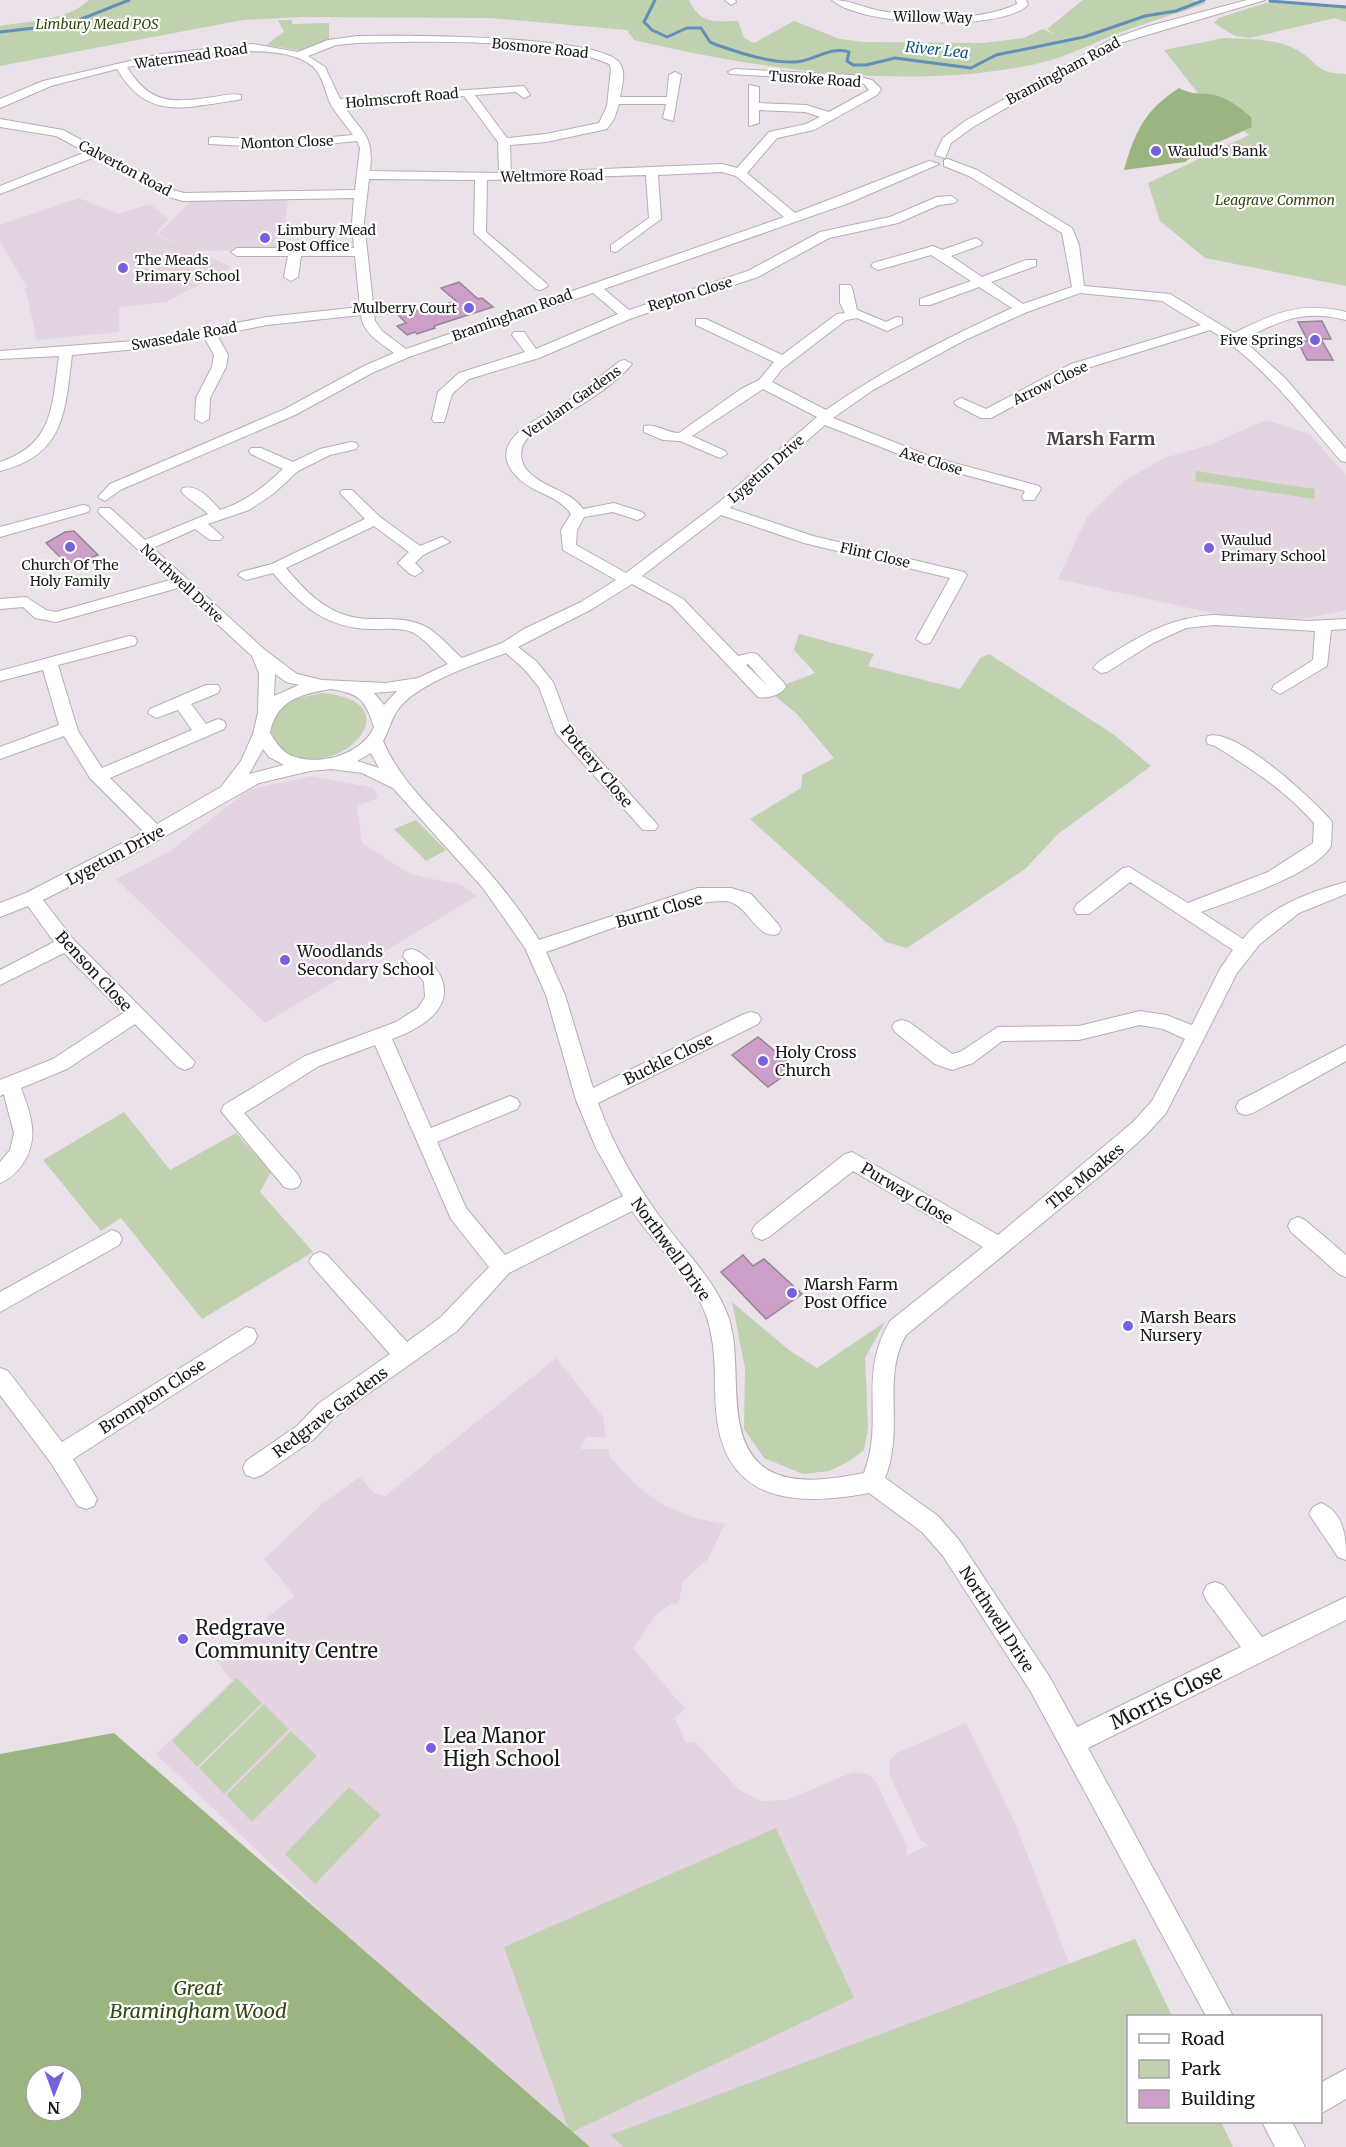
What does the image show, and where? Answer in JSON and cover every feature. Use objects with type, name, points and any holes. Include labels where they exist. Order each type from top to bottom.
[{"type":"street","name":"Willow Way","points":[[837,0],[873,14],[897,18],[981,18],[1016,10],[1023,5],[1021,0]]},
{"type":"street","name":"Bramingham Road","points":[[1204,15],[1233,0]]},
{"type":"street","name":"Bramingham Road","points":[[0,532],[83,509],[83,504],[88,499],[105,504],[115,487],[290,412],[369,369],[404,354],[593,286],[856,196],[941,160],[941,146],[969,124],[1084,57],[1139,32],[1260,0]]},
{"type":"street","name":"Bosmore Road","points":[[299,56],[337,41],[373,39],[493,42],[575,50],[602,55],[613,61],[617,68],[614,100],[609,120],[603,126],[546,138],[504,142]]},
{"type":"street","name":"Watermead Road","points":[[0,104],[21,90],[121,66],[237,48],[274,49],[299,56],[321,67],[336,103],[362,137]]},
{"type":"street","points":[[121,66],[137,91],[145,97],[159,101],[192,102],[237,97]]},
{"type":"street","name":"Tusroke Road","points":[[734,72],[852,78],[868,82],[875,89],[873,93],[830,116]]},
{"type":"street","points":[[669,118],[675,75]]},
{"type":"street","points":[[753,87],[753,123]]},
{"type":"street","name":"Holmscroft Road","points":[[336,103],[520,88],[524,95]]},
{"type":"street","name":"Holmscroft Road","points":[[467,92],[504,142]]},
{"type":"street","points":[[614,100],[672,101]]},
{"type":"street","points":[[753,106],[806,109],[830,116]]},
{"type":"street","points":[[792,218],[740,173],[773,135],[807,128],[830,116]]},
{"type":"street","name":"Calverton Road","points":[[0,123],[59,133],[169,193],[183,197],[360,194]]},
{"type":"street","points":[[362,137],[366,148],[358,222],[368,321],[377,334],[404,354]]},
{"type":"street","name":"Monton Close","points":[[213,141],[278,143],[343,141],[362,137]]},
{"type":"street","points":[[504,142],[505,177]]},
{"type":"street","points":[[0,190],[95,153]]},
{"type":"street","points":[[941,160],[973,173],[1067,231],[1073,241],[1074,281],[1079,289],[1165,297],[1234,339],[1280,381],[1346,458]]},
{"type":"street","name":"Weltmore Road","points":[[364,175],[505,177],[652,173],[722,168],[740,173]]},
{"type":"street","points":[[616,248],[655,219],[652,173]]},
{"type":"street","points":[[481,177],[480,233],[541,286]]},
{"type":"street","name":"Repton Close","points":[[439,419],[445,392],[464,376],[534,355],[627,315],[753,274],[825,235],[894,220],[937,201],[951,200]]},
{"type":"street","points":[[941,255],[976,242]]},
{"type":"street","points":[[237,252],[275,250],[295,254],[362,252]]},
{"type":"street","points":[[878,266],[933,250],[1022,309]]},
{"type":"street","points":[[291,277],[295,254]]},
{"type":"street","points":[[926,302],[1031,263]]},
{"type":"street","name":"Repton Close","points":[[734,266],[753,274]]},
{"type":"street","name":"Repton Close","points":[[593,286],[627,315]]},
{"type":"street","points":[[845,288],[847,303],[852,314]]},
{"type":"street","name":"Lygetun Drive","points":[[0,910],[32,898],[254,778],[348,759],[378,734],[389,709],[399,698],[461,666],[508,647],[518,638],[561,619],[630,578],[706,517],[722,510],[728,501],[825,417],[868,387],[924,354],[1022,309],[1079,289]]},
{"type":"street","points":[[1234,339],[1294,310],[1313,309],[1346,316]]},
{"type":"street","name":"Swasedale Road","points":[[0,355],[66,352],[148,344],[267,321],[366,310]]},
{"type":"street","points":[[682,437],[746,392],[764,383],[783,361],[843,317],[859,314],[887,327],[897,321]]},
{"type":"street","points":[[701,322],[783,361]]},
{"type":"street","name":"Arrow Close","points":[[961,402],[986,415],[1076,367],[1211,326]]},
{"type":"street","points":[[202,419],[202,398],[219,366],[221,355],[209,333]]},
{"type":"street","points":[[519,335],[534,355]]},
{"type":"street","points":[[0,467],[28,456],[44,443],[53,430],[66,352]]},
{"type":"street","name":"Verulam Gardens","points":[[579,514],[575,505],[520,471],[515,462],[516,444],[524,435],[576,401],[626,364]]},
{"type":"street","points":[[764,383],[825,417]]},
{"type":"street","name":"Axe Close","points":[[825,417],[896,451],[933,464],[1034,489],[1029,497]]},
{"type":"street","points":[[649,429],[668,437],[682,437],[720,454]]},
{"type":"street","points":[[142,547],[197,523],[244,507],[257,499],[293,468],[325,452],[351,446]]},
{"type":"street","points":[[256,452],[293,468]]},
{"type":"street","points":[[188,491],[204,501],[217,516]]},
{"type":"street","points":[[347,493],[375,520],[418,552]]},
{"type":"street","name":"Northwell Drive","points":[[105,504],[142,547],[259,654],[292,678],[322,684]]},
{"type":"street","points":[[637,515],[614,507],[579,514],[569,530],[568,547],[677,602],[734,663]]},
{"type":"street","name":"Flint Close","points":[[722,510],[809,540],[959,575],[924,639]]},
{"type":"street","points":[[246,576],[278,567],[375,520]]},
{"type":"street","points":[[197,523],[214,537]]},
{"type":"street","points":[[415,571],[406,563],[418,552],[442,542]]},
{"type":"street","points":[[278,567],[290,583],[329,616],[346,622],[410,626],[420,630],[461,666]]},
{"type":"street","points":[[0,604],[26,602],[41,614],[56,617],[181,582]]},
{"type":"street","points":[[1101,668],[1169,628],[1194,621],[1323,627],[1346,624]]},
{"type":"street","points":[[1280,689],[1321,662],[1323,627]]},
{"type":"street","points":[[0,676],[129,641]]},
{"type":"street","name":"Pottery Close","points":[[508,647],[530,665],[547,686],[562,729],[649,826]]},
{"type":"street","points":[[226,792],[248,763],[261,735],[267,673],[259,654]]},
{"type":"street","points":[[50,664],[69,728],[77,745],[114,795],[156,833]]},
{"type":"street","name":"Lygetun Drive","points":[[265,712],[288,693],[322,684],[386,688],[432,680]]},
{"type":"street","name":"Lygetun Drive","points":[[345,686],[362,691],[375,701],[381,713],[378,734]]},
{"type":"street","points":[[156,713],[212,689]]},
{"type":"street","points":[[100,776],[210,728],[182,703]]},
{"type":"street","points":[[0,753],[69,728]]},
{"type":"street","name":"Northwell Drive","points":[[378,734],[381,758],[399,785],[506,903],[535,948],[566,1025],[586,1100],[606,1149],[635,1200],[702,1287],[717,1314],[725,1346],[730,1437],[741,1460],[756,1474],[785,1488],[819,1490],[872,1482],[930,1524],[951,1548],[1040,1684],[1219,2015]]},
{"type":"street","points":[[261,735],[267,747],[279,757],[296,763],[322,764]]},
{"type":"street","points":[[1186,910],[1253,886],[1302,863],[1322,846],[1323,822],[1299,794],[1277,776],[1220,741],[1214,740]]},
{"type":"street","name":"Northwell Drive","points":[[322,764],[365,768],[399,785]]},
{"type":"street","points":[[1083,909],[1129,873],[1245,949]]},
{"type":"street","name":"The Moakes","points":[[872,1482],[882,1456],[884,1437],[882,1361],[891,1338],[907,1318],[1130,1140],[1159,1107],[1177,1076],[1216,992],[1245,949],[1275,920],[1293,908],[1319,896],[1346,888]]},
{"type":"street","name":"Burnt Close","points":[[535,948],[698,896],[731,894],[745,898],[772,929]]},
{"type":"street","name":"Benson Close","points":[[32,898],[66,944],[185,1062]]},
{"type":"street","points":[[0,978],[66,944]]},
{"type":"street","points":[[291,1180],[231,1111],[313,1061],[345,1046],[413,1022],[426,1012],[433,1000],[434,980],[429,970],[412,956]]},
{"type":"street","name":"Benson Close","points":[[0,1175],[21,1153],[25,1136],[23,1120],[5,1086],[60,1064],[136,1014]]},
{"type":"street","points":[[902,1027],[942,1059],[952,1062],[966,1058],[993,1036],[1040,1025],[1078,1033],[1140,1018],[1166,1022],[1195,1035]]},
{"type":"street","name":"Buckle Close","points":[[586,1100],[751,1019]]},
{"type":"street","points":[[380,1034],[458,1213],[502,1268]]},
{"type":"street","points":[[1246,1107],[1346,1052]]},
{"type":"street","points":[[427,1138],[510,1104]]},
{"type":"street","name":"Purway Close","points":[[762,1232],[852,1160],[1000,1246]]},
{"type":"street","name":"Redgrave Gardens","points":[[254,1468],[305,1433],[326,1411],[449,1324],[502,1268],[635,1200]]},
{"type":"street","points":[[1298,1226],[1346,1268]]},
{"type":"street","points":[[0,1303],[112,1239]]},
{"type":"street","name":"Redgrave Gardens","points":[[320,1261],[388,1339],[406,1355]]},
{"type":"street","name":"Brompton Close","points":[[59,1456],[246,1336]]},
{"type":"street","points":[[0,1378],[59,1456],[86,1499]]},
{"type":"street","points":[[1321,1514],[1346,1549]]},
{"type":"street","points":[[1215,1593],[1258,1651]]},
{"type":"street","name":"Morris Close","points":[[1073,1742],[1346,1608]]},
{"type":"street","points":[[1322,2099],[1346,2083]]},
{"type":"shaded area","name":"The Meads Primary School","points":[[79,198],[118,214],[150,204],[169,219],[155,234],[190,249],[158,234],[191,201],[288,199],[283,249],[197,251],[232,267],[166,302],[119,307],[119,332],[37,340],[25,288],[27,287],[0,242],[0,225]]},
{"type":"shaded area","name":"Waulud Primary School","points":[[1266,420],[1309,434],[1346,475],[1346,610],[1304,619],[1226,616],[1058,579],[1087,517],[1124,481],[1164,458],[1209,445]]},
{"type":"shaded area","name":"Woodlands Secondary School","points":[[312,776],[374,788],[378,798],[357,806],[362,843],[410,874],[462,885],[477,896],[265,1023],[116,879],[169,852],[248,790]]},
{"type":"shaded area","name":"Lea Manor High School","points":[[556,1358],[603,1417],[606,1437],[586,1437],[580,1449],[608,1449],[610,1457],[637,1486],[663,1505],[695,1518],[725,1524],[708,1559],[683,1581],[678,1605],[672,1603],[656,1615],[633,1648],[685,1709],[675,1718],[686,1743],[695,1742],[739,1790],[761,1801],[787,1800],[853,1772],[868,1774],[875,1780],[907,1846],[907,1855],[928,1845],[921,1841],[889,1774],[890,1760],[897,1753],[966,1723],[1016,1825],[1077,1983],[1127,2015],[1127,2123],[1223,2147],[568,2147],[156,1754],[232,1681],[214,1658],[295,1596],[264,1559],[322,1504],[360,1477],[374,1493],[385,1496]]},
{"type":"green space","name":"Limbury Mead POS","points":[[89,0],[689,0],[703,18],[715,21],[738,21],[744,38],[754,43],[794,21],[840,39],[864,42],[983,43],[1023,38],[1043,29],[1055,35],[1047,29],[1083,0],[1192,0],[1207,3],[1124,31],[1048,61],[987,72],[936,76],[885,76],[783,68],[682,51],[634,40],[627,30],[490,18],[301,17],[243,20],[0,66],[0,26],[59,16],[80,7]]},
{"type":"green space","points":[[1273,1],[1346,7],[1346,22],[1335,18],[1250,38],[1235,36],[1214,23],[1218,18]]},
{"type":"green space","points":[[278,20],[292,20],[292,24],[329,23],[329,41],[303,51],[266,45],[284,32]]},
{"type":"green space","name":"Leagrave Common","points":[[1224,38],[1276,42],[1301,52],[1321,69],[1346,74],[1346,286],[1205,258],[1160,221],[1148,183],[1249,135],[1204,101],[1164,50]]},
{"type":"green space","points":[[1179,88],[1226,99],[1251,117],[1252,127],[1199,151],[1185,162],[1124,170],[1132,144],[1143,123],[1167,96]]},
{"type":"green space","points":[[1196,471],[1315,489],[1314,499],[1195,481]]},
{"type":"green space","points":[[799,634],[874,654],[868,666],[960,689],[980,658],[989,654],[1113,734],[1151,766],[1058,834],[1025,869],[907,948],[886,942],[750,819],[801,788],[802,775],[834,758],[797,714],[775,696],[787,684],[815,673],[794,650]]},
{"type":"green space","points":[[321,693],[351,700],[365,712],[365,727],[355,742],[337,754],[315,759],[292,755],[270,739],[270,718],[290,700]]},
{"type":"green space","points":[[416,820],[446,850],[426,861],[394,829]]},
{"type":"green space","points":[[124,1112],[170,1170],[236,1133],[271,1172],[260,1192],[313,1252],[202,1319],[121,1218],[101,1231],[43,1160]]},
{"type":"green space","points":[[732,1302],[789,1350],[817,1368],[885,1322],[865,1358],[868,1428],[864,1450],[848,1462],[829,1471],[803,1474],[764,1458],[744,1429],[745,1368]]},
{"type":"green space","points":[[237,1678],[262,1703],[197,1767],[172,1741]]},
{"type":"green space","points":[[264,1704],[289,1729],[224,1794],[199,1768]]},
{"type":"green space","points":[[291,1731],[317,1756],[252,1822],[226,1795]]},
{"type":"green space","name":"Great Bramingham Wood","points":[[114,1733],[590,2147],[0,2147],[0,1754]]},
{"type":"green space","points":[[349,1787],[381,1815],[315,1884],[285,1854]]},
{"type":"green space","points":[[776,1828],[854,1998],[570,2133],[504,1947]]},
{"type":"green space","points":[[1135,1939],[1172,2015],[1127,2015],[1127,2123],[1221,2123],[1233,2147],[624,2147],[610,2135]]},
{"type":"building","name":"Mulberry Court","points":[[459,282],[478,299],[482,298],[493,307],[434,326],[435,328],[417,334],[415,332],[407,335],[397,326],[406,323],[393,310],[412,305],[419,312],[456,301],[441,288]]},
{"type":"building","name":"Five Springs","points":[[1322,321],[1331,339],[1321,339],[1333,360],[1307,360],[1298,342],[1308,341],[1298,322]]},
{"type":"building","name":"Church Of The Holy Family","points":[[74,531],[98,555],[66,563],[46,543],[65,532]]},
{"type":"building","name":"Holy Cross Church","points":[[758,1037],[795,1068],[768,1087],[732,1055]]},
{"type":"building","points":[[743,1255],[753,1266],[764,1259],[802,1294],[766,1319],[721,1272]]},
{"type":"waterway","name":"River Lea","points":[[0,32],[69,24],[129,0]]},
{"type":"waterway","name":"River Lea","points":[[655,0],[644,22],[652,30],[667,37],[687,28],[701,28],[710,42],[765,59],[795,62],[828,52],[841,51],[849,52],[847,61],[853,65],[866,65],[895,58],[971,68],[996,55],[1084,37],[1145,16],[1176,11],[1204,0]]},
{"type":"waterway","name":"River Lea","points":[[1270,1],[1346,7]]},
{"type":"place","name":"Waulud's Bank","points":[[1156,151]]},
{"type":"place","name":"Limbury Mead Post Office","points":[[265,238]]},
{"type":"place","name":"The Meads Primary School","points":[[123,268]]},
{"type":"place","name":"Mulberry Court","points":[[469,308]]},
{"type":"place","name":"Five Springs","points":[[1315,340]]},
{"type":"place","name":"Church Of The Holy Family","points":[[70,547]]},
{"type":"place","name":"Waulud Primary School","points":[[1209,548]]},
{"type":"place","name":"Woodlands Secondary School","points":[[285,960]]},
{"type":"place","name":"Holy Cross Church","points":[[763,1061]]},
{"type":"place","name":"Marsh Farm Post Office","points":[[792,1293]]},
{"type":"place","name":"Marsh Bears Nursery","points":[[1128,1326]]},
{"type":"place","name":"Redgrave Community Centre","points":[[183,1639]]},
{"type":"place","name":"Lea Manor High School","points":[[431,1748]]},
{"type":"district","name":"Marsh Farm","points":[[1101,439]]}]
